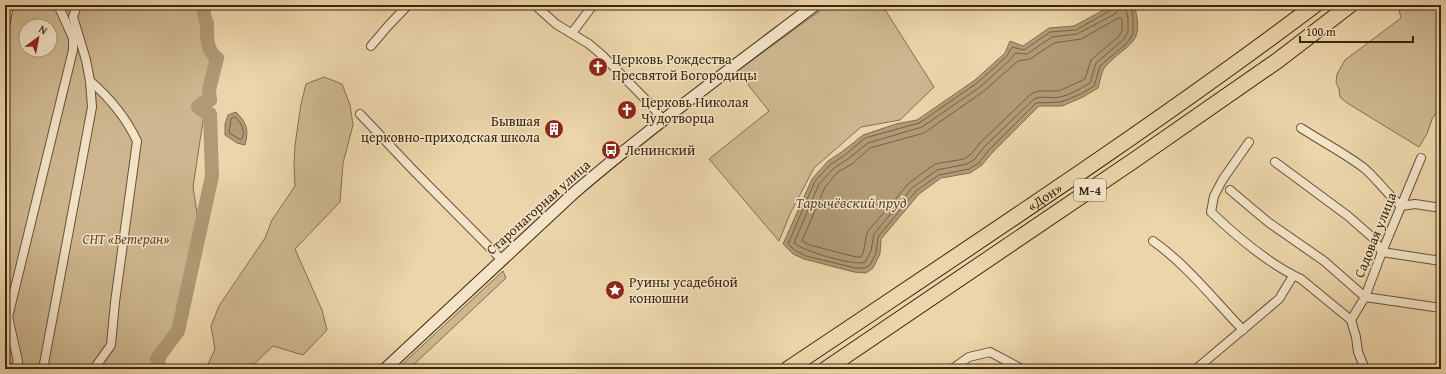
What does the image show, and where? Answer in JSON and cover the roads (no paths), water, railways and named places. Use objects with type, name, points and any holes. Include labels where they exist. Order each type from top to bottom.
[{"type":"highway","name":"«Дон»","points":[[788,369],[1090,166],[1259,47],[1315,5]]},
{"type":"highway","name":"«Дон»","points":[[826,369],[1133,161],[1277,61],[1350,5]]},
{"type":"main road","name":"Старонагорная улица","points":[[385,369],[575,192],[663,120],[815,5]]},
{"type":"street","points":[[5,26],[9,5]]},
{"type":"street","points":[[15,369],[18,361],[8,317],[73,50],[73,38],[58,5]]},
{"type":"street","points":[[43,369],[92,107],[90,81],[86,60],[73,17],[76,5]]},
{"type":"street","points":[[371,46],[408,5]]},
{"type":"street","points":[[535,5],[556,24],[572,32],[602,55],[650,104],[663,120]]},
{"type":"street","points":[[572,32],[593,5]]},
{"type":"street","points":[[90,81],[104,94],[129,126],[137,141],[115,302],[111,345],[94,369]]},
{"type":"street","points":[[360,114],[502,260]]},
{"type":"street","points":[[1301,128],[1373,176],[1391,198],[1401,206],[1415,204],[1441,208]]},
{"type":"street","points":[[1249,142],[1223,179],[1214,196],[1211,212],[1235,235],[1293,276],[1301,279],[1351,320],[1356,337],[1358,352],[1365,369]]},
{"type":"street","name":"Садовая улица","points":[[1351,320],[1365,297],[1421,158]]},
{"type":"street","points":[[1275,162],[1348,216],[1373,238],[1382,252],[1441,261]]},
{"type":"street","points":[[1230,190],[1268,222],[1324,261],[1365,297],[1441,308]]},
{"type":"street","points":[[1153,241],[1163,248],[1208,291],[1243,330]]},
{"type":"street","points":[[1196,369],[1279,299],[1293,276]]},
{"type":"street","points":[[952,369],[969,357],[990,352],[1022,369]]},
{"type":"street","points":[[5,364],[9,369]]},
{"type":"water","name":"Тарычёвский пруд","points":[[1113,5],[1134,5],[1138,28],[1136,36],[1132,42],[1105,67],[1098,88],[1083,97],[1062,106],[1039,106],[982,165],[970,173],[941,178],[919,194],[881,239],[880,254],[873,268],[866,273],[854,272],[804,259],[793,254],[783,244],[812,179],[828,161],[863,135],[896,124],[917,120],[975,80],[1005,53],[1010,41],[1023,46],[1049,28],[1074,26]]},
{"type":"water","points":[[236,112],[245,123],[247,135],[245,145],[237,143],[225,135],[225,124],[228,115]]},
{"type":"waterway","points":[[160,369],[157,359],[178,331],[212,176],[210,114],[198,107],[210,100],[209,90],[217,58],[213,55],[208,43],[204,5]]},
{"type":"place","name":"Церковь Рождества Пресвятой Богородицы","points":[[598,67]]},
{"type":"place","name":"Церковь Николая Чудотворца","points":[[627,110]]},
{"type":"place","name":"Бывшая церковно-приходская школа","points":[[554,129]]},
{"type":"place","name":"Ленинский","points":[[611,150]]},
{"type":"place","name":"Руины усадебной конюшни","points":[[615,290]]},
{"type":"park label","name":"СНТ «Ветеран»","points":[[126,239]]}]
